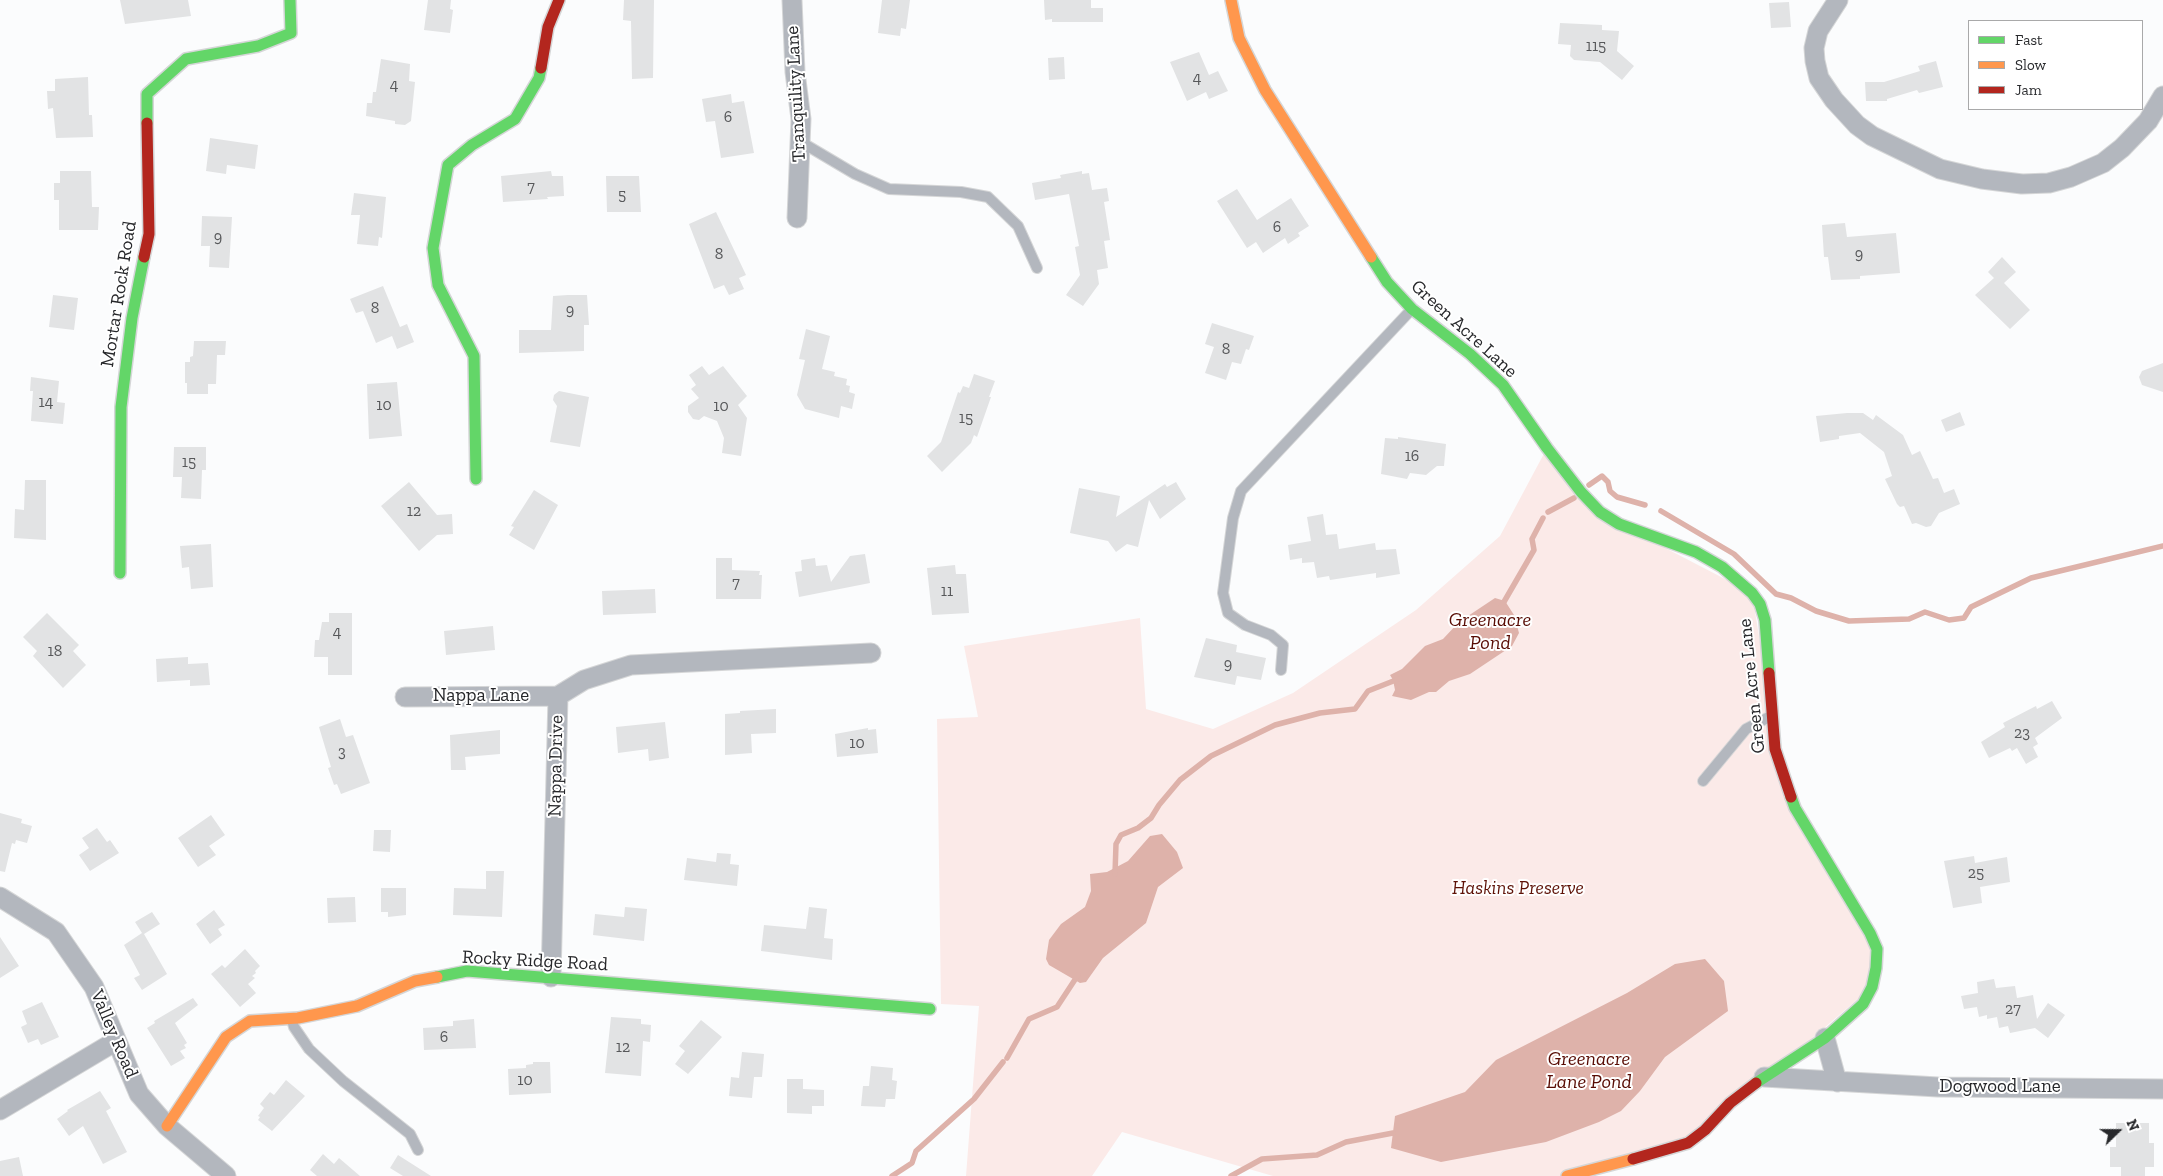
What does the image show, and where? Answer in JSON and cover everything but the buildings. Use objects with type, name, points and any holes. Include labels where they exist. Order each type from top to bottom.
[{"type":"street","name":"Mortar Rock Road","points":[[120,573],[121,407],[132,318],[149,234],[147,94],[186,58],[258,46],[291,33],[290,0]]},
{"type":"street","points":[[476,479],[474,356],[438,285],[436,276],[433,248],[441,199],[448,165],[472,145],[515,119],[540,78],[548,27],[559,0]]},
{"type":"street","name":"Tranquility Lane","points":[[792,0],[794,72],[801,119],[797,218]]},
{"type":"street","name":"Green Acre Lane","points":[[1231,0],[1239,38],[1265,90],[1337,207],[1387,282],[1412,309],[1470,354],[1503,385],[1547,448],[1581,492],[1600,512],[1640,534],[1696,552],[1722,567],[1752,593],[1760,604],[1765,620],[1775,749],[1789,795],[1870,932],[1877,949],[1872,987],[1863,1004],[1825,1038],[1764,1077],[1730,1103],[1705,1130],[1688,1143],[1666,1151],[1567,1176]]},
{"type":"street","points":[[1838,0],[1818,31],[1814,54],[1819,78],[1834,100],[1857,125],[1878,139],[1940,169],[1982,179],[2022,184],[2048,183],[2071,177],[2103,163],[2122,148],[2148,121],[2163,96]]},
{"type":"street","name":"Nappa Drive","points":[[551,977],[558,696],[584,680],[631,666],[871,653]]},
{"type":"street","name":"Nappa Lane","points":[[405,697],[558,696]]},
{"type":"street","name":"Valley Road","points":[[0,897],[56,932],[94,987],[139,1094],[167,1126],[226,1176]]},
{"type":"street","name":"Rocky Ridge Road","points":[[167,1126],[226,1037],[250,1021],[292,1018],[357,1006],[414,981],[467,971],[930,1009]]},
{"type":"street","points":[[1825,1038],[1837,1082]]},
{"type":"street","points":[[0,1110],[116,1041]]},
{"type":"street","name":"Dogwood Lane","points":[[1764,1077],[1938,1087],[2163,1089]]},
{"type":"lane","points":[[801,142],[855,174],[889,189],[961,192],[988,197],[1018,226],[1037,268]]},
{"type":"lane","points":[[1281,670],[1283,644],[1270,635],[1245,625],[1228,613],[1222,593],[1233,518],[1241,491],[1412,309]]},
{"type":"lane","points":[[1702,781],[1746,729],[1772,716]]},
{"type":"lane","points":[[292,1018],[294,1027],[310,1049],[343,1081],[410,1134],[418,1150]]},
{"type":"green space","name":"Haskins Preserve","points":[[1547,448],[1619,524],[1752,593],[1781,772],[1870,933],[1872,987],[1705,1130],[1567,1176],[1273,1176],[1122,1132],[1092,1176],[966,1176],[979,1006],[941,1004],[937,719],[978,717],[964,646],[1140,618],[1146,709],[1213,729],[1293,693],[1416,610],[1500,536]]},
{"type":"water","name":"Greenacre Pond","points":[[1495,598],[1505,601],[1514,615],[1519,633],[1512,646],[1470,674],[1449,681],[1436,692],[1429,692],[1411,700],[1392,696],[1395,690],[1390,675],[1402,669],[1425,646],[1443,639],[1459,622]]},
{"type":"water","points":[[1162,834],[1177,852],[1183,868],[1158,887],[1146,923],[1103,958],[1086,982],[1080,983],[1049,965],[1046,959],[1049,940],[1061,924],[1085,907],[1091,891],[1090,874],[1107,872],[1128,861],[1150,836]]},
{"type":"water","name":"Greenacre Lane Pond","points":[[1705,959],[1724,981],[1728,1011],[1665,1057],[1640,1091],[1621,1111],[1599,1122],[1546,1142],[1441,1162],[1391,1148],[1395,1116],[1465,1092],[1496,1060],[1627,993],[1675,964]]},
{"type":"waterway","points":[[1589,485],[1602,476],[1608,482],[1610,491],[1617,497],[1645,505]]},
{"type":"waterway","points":[[1548,512],[1574,498]]},
{"type":"waterway","points":[[1661,511],[1734,554],[1776,594],[1791,598],[1816,611],[1849,621],[1909,619],[1925,612],[1949,620],[1964,618],[1971,607],[2031,578],[2163,546]]},
{"type":"waterway","points":[[1501,607],[1534,550],[1532,539],[1543,518]]},
{"type":"waterway","points":[[1115,874],[1116,844],[1121,835],[1138,828],[1151,818],[1159,805],[1180,780],[1211,756],[1275,725],[1320,713],[1355,709],[1368,691],[1401,678]]},
{"type":"waterway","points":[[1007,1058],[1029,1019],[1057,1007],[1078,975]]},
{"type":"waterway","points":[[892,1176],[912,1163],[916,1151],[974,1099],[1003,1062]]},
{"type":"waterway","points":[[1231,1176],[1262,1159],[1317,1155],[1346,1142],[1393,1133]]},
{"type":"traffic: fast","points":[[147,123],[147,94],[186,59],[258,46],[291,33],[290,0]]},
{"type":"traffic: fast","points":[[476,479],[474,356],[438,285],[433,248],[448,165],[472,145],[515,119],[539,78],[541,68]]},
{"type":"traffic: fast","points":[[120,573],[121,407],[132,318],[144,257]]},
{"type":"traffic: fast","points":[[1371,257],[1387,282],[1412,309],[1470,354],[1503,385],[1547,448],[1581,492],[1600,512],[1619,524],[1696,552],[1722,567],[1752,593],[1760,604],[1765,620],[1769,673]]},
{"type":"traffic: fast","points":[[1756,1083],[1825,1038],[1863,1004],[1872,987],[1876,968],[1877,949],[1870,933],[1795,808],[1791,797]]},
{"type":"traffic: fast","points":[[437,977],[467,971],[930,1009]]},
{"type":"traffic: slow","points":[[1231,0],[1239,38],[1265,90],[1371,257]]},
{"type":"traffic: slow","points":[[167,1126],[226,1037],[250,1021],[298,1018],[357,1006],[415,981],[437,977]]},
{"type":"traffic: slow","points":[[1567,1176],[1633,1159]]},
{"type":"traffic: jam","points":[[541,68],[548,27],[559,0]]},
{"type":"traffic: jam","points":[[144,257],[149,234],[147,123]]},
{"type":"traffic: jam","points":[[1769,673],[1775,749],[1791,797]]},
{"type":"traffic: jam","points":[[1633,1159],[1688,1143],[1705,1130],[1730,1103],[1756,1083]]}]
